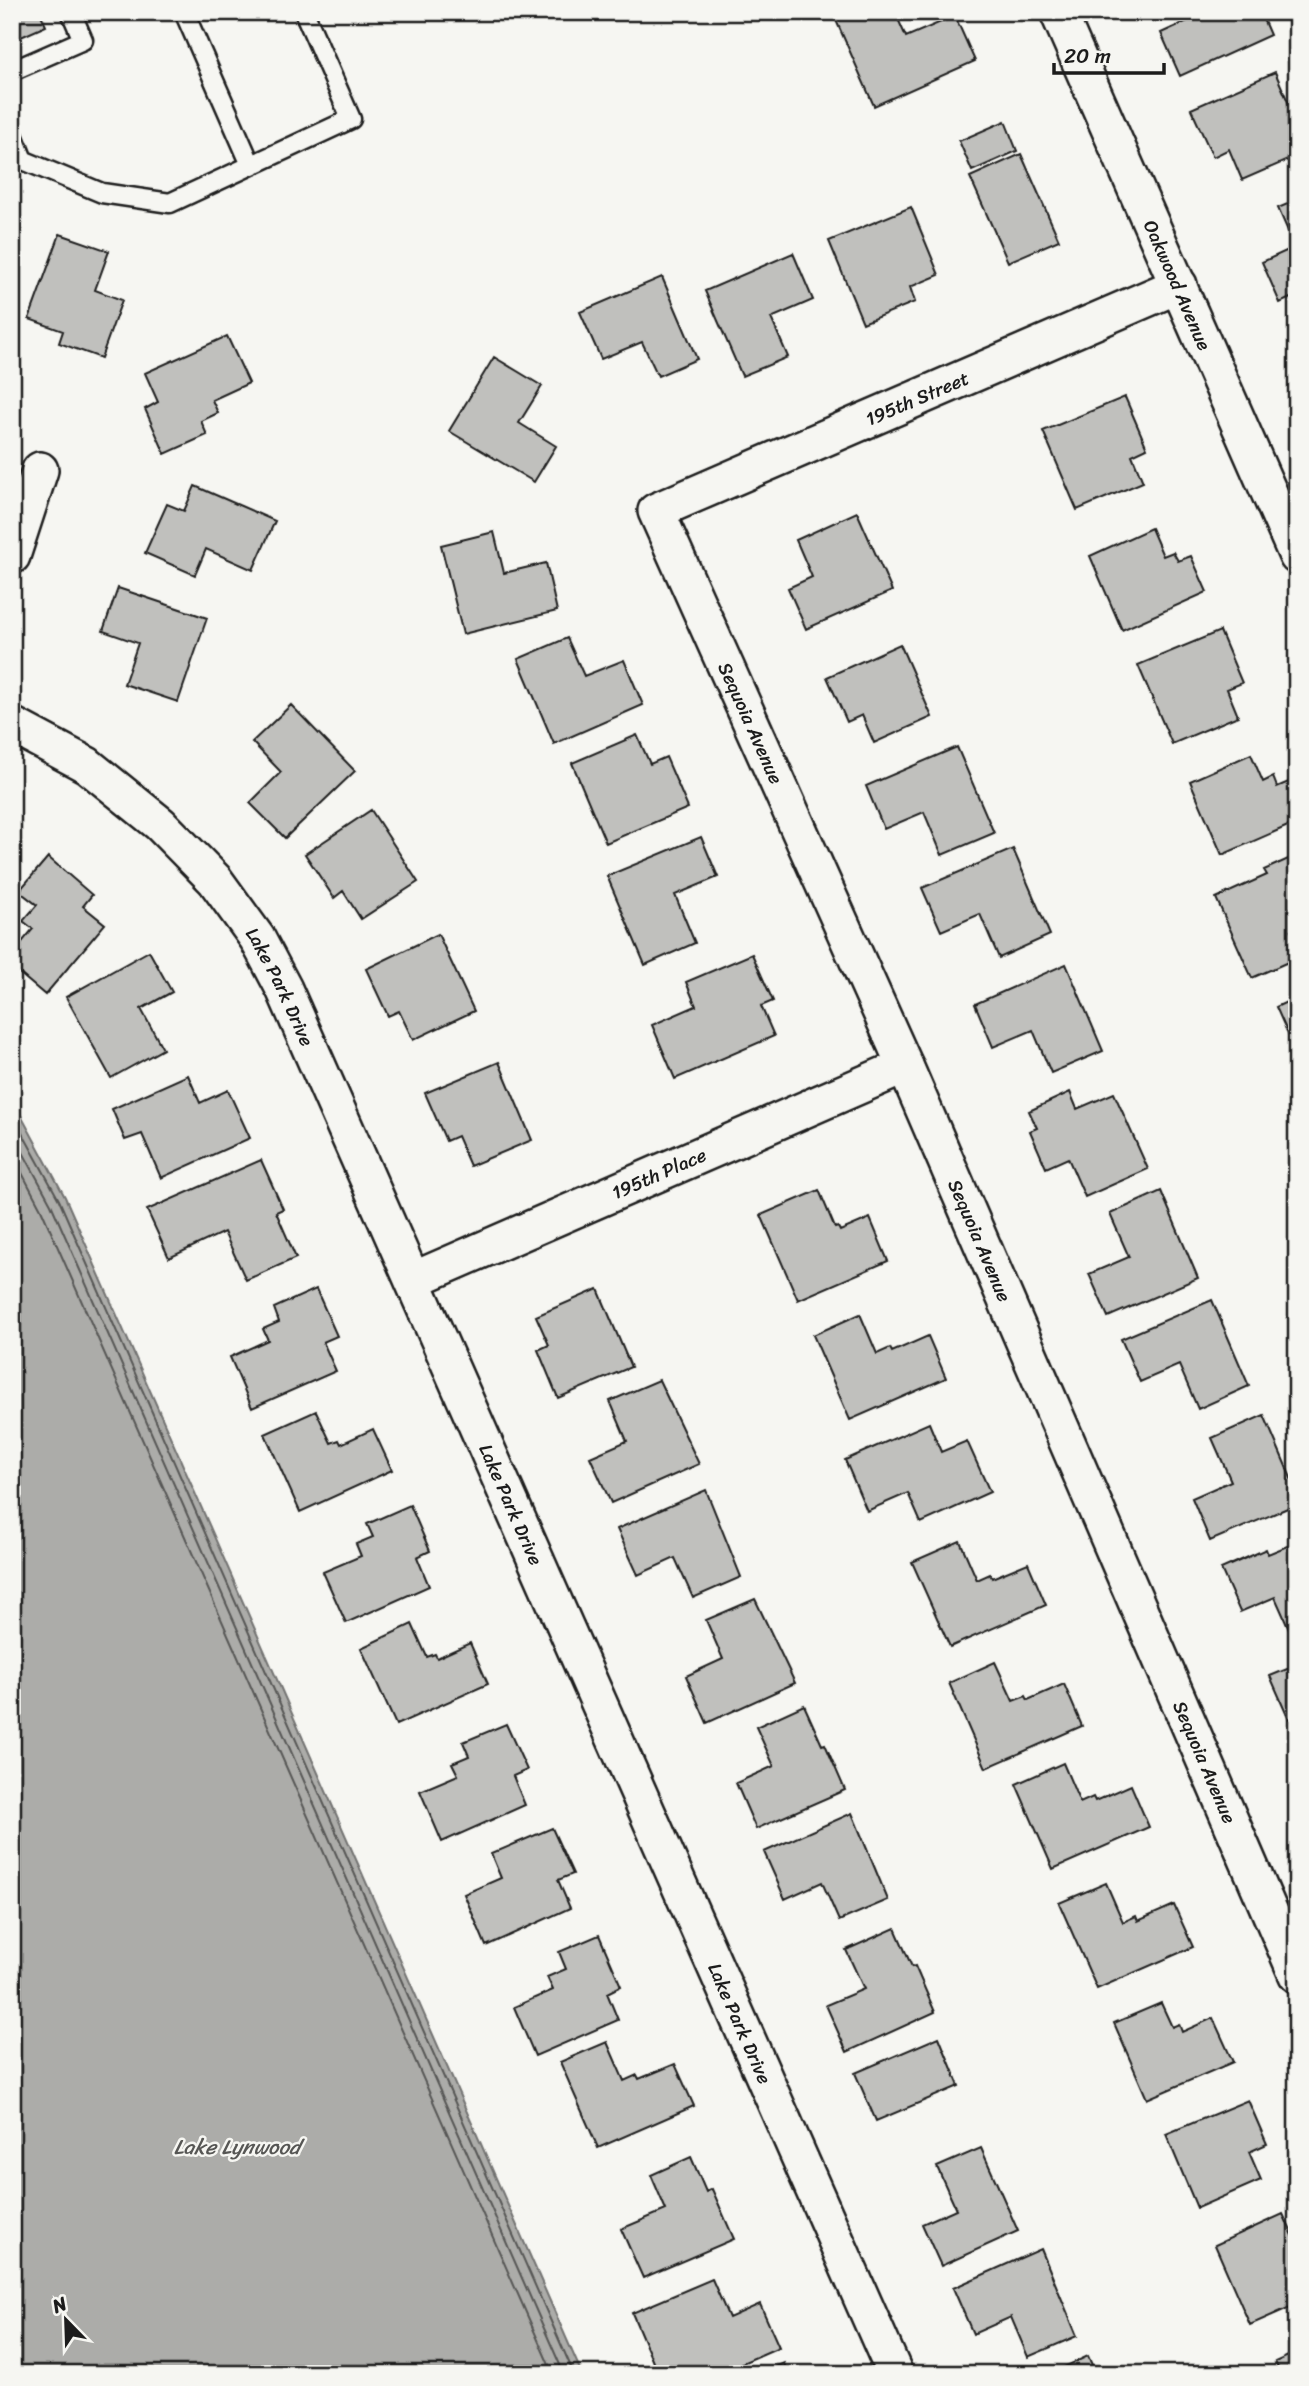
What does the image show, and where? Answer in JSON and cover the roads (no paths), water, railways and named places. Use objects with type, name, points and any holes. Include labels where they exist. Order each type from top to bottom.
[{"type":"street","name":"Oakwood Avenue","points":[[1058,12],[1297,556]]},
{"type":"street","name":"195th Street","points":[[656,511],[1179,285]]},
{"type":"street","points":[[12,556],[40,470]]},
{"type":"street","name":"Sequoia Avenue","points":[[656,511],[905,1066],[1297,1975]]},
{"type":"street","name":"Lake Park Drive","points":[[12,725],[97,772],[160,824],[222,890],[257,939],[284,989],[895,2374]]},
{"type":"street","name":"195th Place","points":[[413,1280],[905,1066]]},
{"type":"lane","points":[[12,72],[83,40],[71,12]]},
{"type":"lane","points":[[184,12],[251,165]]},
{"type":"lane","points":[[12,132],[23,160],[102,193],[170,203],[351,119],[304,12]]},
{"type":"water","name":"Lake Lynwood","points":[[12,1099],[65,1197],[582,2374],[12,2374]]}]
